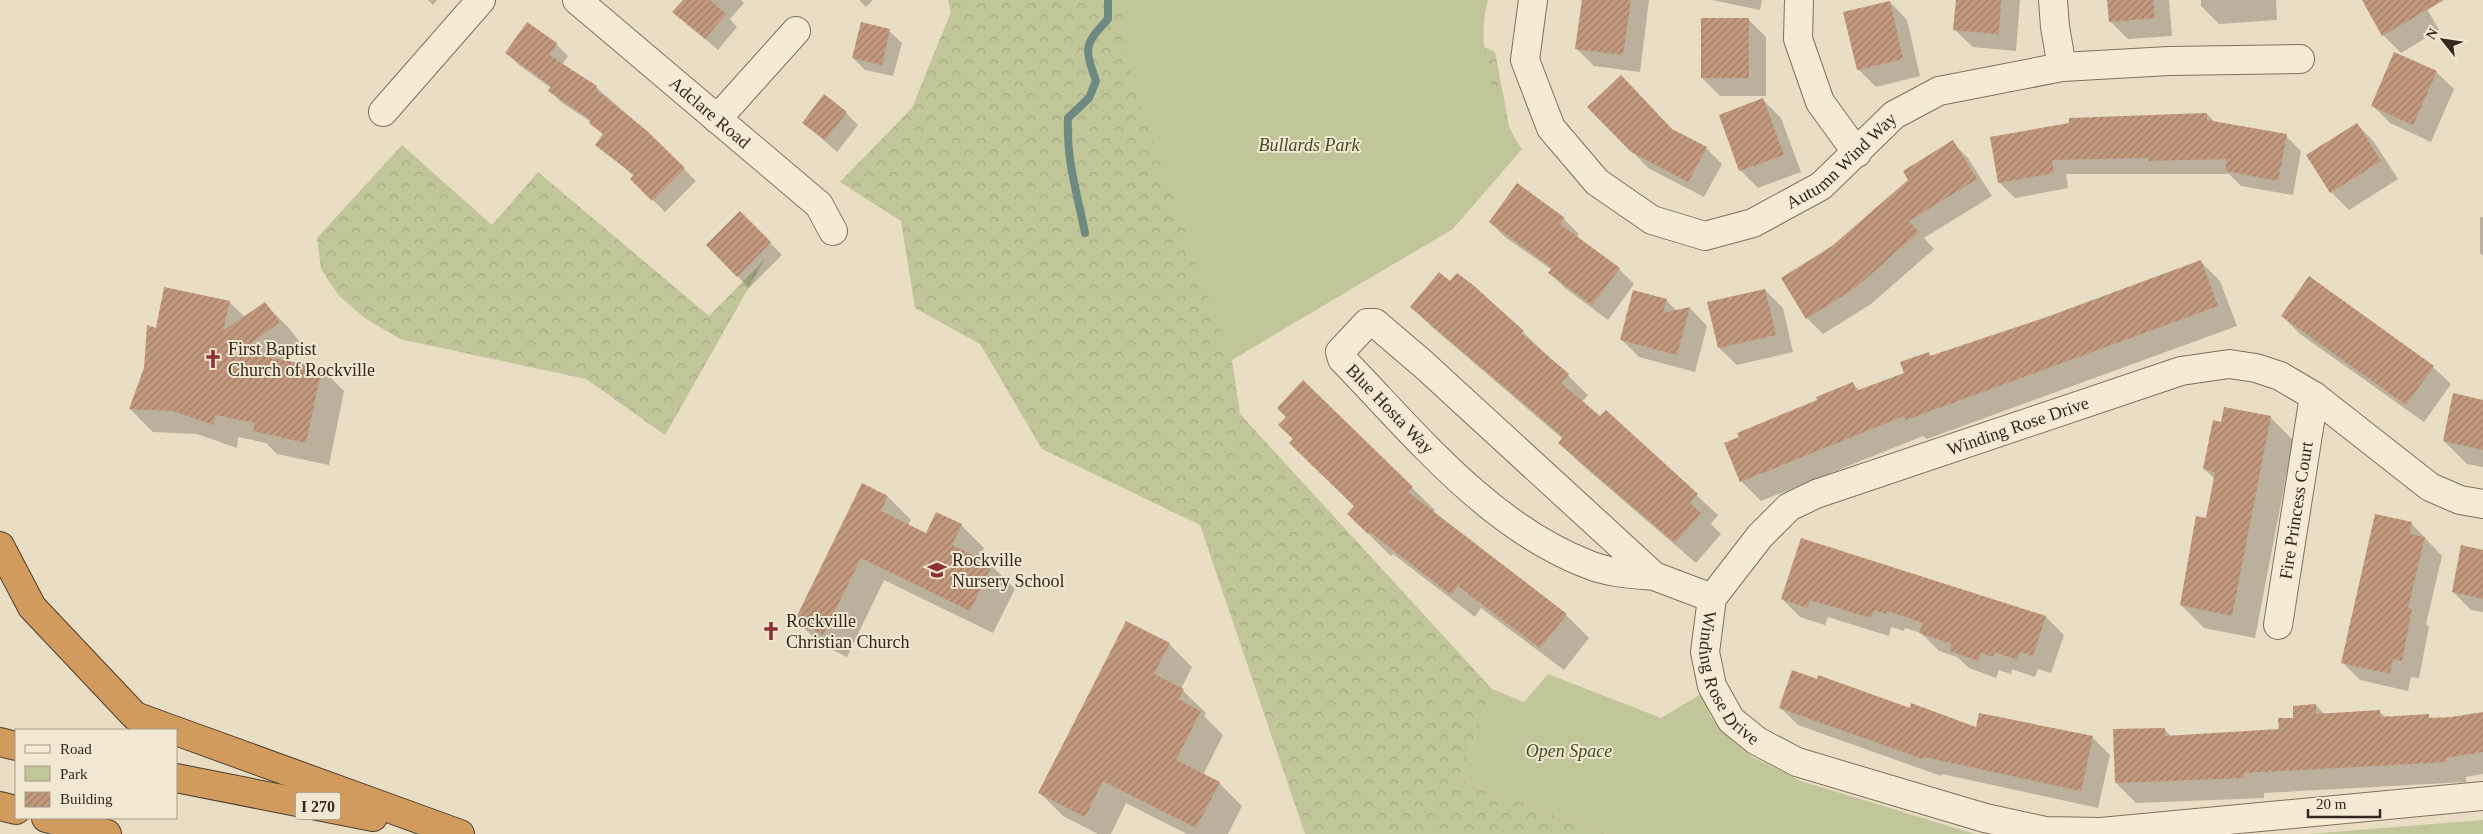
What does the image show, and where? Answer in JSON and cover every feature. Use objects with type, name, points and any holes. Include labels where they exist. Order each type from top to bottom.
[{"type":"highway","points":[[0,546],[32,607],[135,716],[170,729]]},
{"type":"highway","points":[[178,732],[460,834]]},
{"type":"highway","points":[[0,742],[15,746]]},
{"type":"highway","name":"I 270","points":[[178,778],[460,834]]},
{"type":"highway","points":[[0,806],[15,810]]},
{"type":"highway","points":[[50,819],[106,834]]},
{"type":"street","points":[[383,112],[481,0]]},
{"type":"street","name":"Adclare Road","points":[[577,0],[819,205],[833,231]]},
{"type":"street","name":"Autumn Wind Way","points":[[1533,0],[1525,60],[1551,128],[1597,182],[1652,220],[1704,236],[1753,222],[1821,186],[1894,115],[1939,91],[2062,68],[2169,61],[2300,59]]},
{"type":"street","points":[[1799,0],[1798,39],[1820,102],[1857,153]]},
{"type":"street","points":[[2053,0],[2055,27],[2062,68]]},
{"type":"street","points":[[717,119],[796,31]]},
{"type":"street","name":"Blue Hosta Way","points":[[1654,576],[1387,332],[1374,323],[1367,323],[1340,352],[1342,359],[1466,486],[1522,531],[1588,564],[1617,573],[1654,576],[1712,598]]},
{"type":"street","name":"Winding Rose Drive","points":[[2483,504],[2460,500],[2430,486],[2314,396],[2280,376],[2256,368],[2229,364],[2181,371],[1807,498],[1790,507],[1760,536],[1712,598],[1705,652],[1712,686],[1731,720],[1757,741],[1798,762],[1985,818],[2045,831],[2102,832],[2483,796]]},
{"type":"street","name":"Fire Princess Court","points":[[2278,625],[2314,396]]},
{"type":"green space","points":[[948,0],[1385,0],[1495,52],[1513,147],[1429,233],[1339,296],[1232,360],[1240,414],[1492,689],[1459,780],[1607,834],[1305,834],[1200,525],[1042,449],[980,344],[915,308],[901,221],[840,182],[912,108],[951,12]]},
{"type":"green space","name":"Bullards Park","points":[[1120,0],[1488,0],[1484,19],[1485,58],[1503,115],[1522,149],[1453,229],[1231,360],[1132,83]]},
{"type":"green space","points":[[402,145],[492,225],[538,172],[709,316],[765,259],[665,435],[586,379],[400,339],[365,318],[339,296],[321,269],[317,238]]},
{"type":"green space","name":"Open Space","points":[[1548,674],[1661,718],[1703,693],[1710,716],[1726,735],[1752,757],[1801,781],[1975,834],[1607,834],[1459,780],[1492,689],[1524,702]]},
{"type":"green space","points":[[2483,820],[2483,834],[2309,834]]},
{"type":"building","points":[[683,0],[710,0],[726,14],[705,39],[672,12]]},
{"type":"building","points":[[1582,0],[1631,0],[1623,55],[1575,49]]},
{"type":"building","points":[[1956,0],[2001,0],[1999,34],[1953,30]]},
{"type":"building","points":[[2107,0],[2153,0],[2155,18],[2109,22]]},
{"type":"building","points":[[2362,0],[2444,0],[2382,36]]},
{"type":"building","points":[[1890,1],[1903,59],[1857,70],[1843,12]]},
{"type":"building","points":[[1701,18],[1749,18],[1749,78],[1701,78]]},
{"type":"building","points":[[527,22],[557,43],[549,55],[597,86],[595,89],[646,130],[685,168],[652,201],[630,179],[634,175],[595,145],[603,134],[589,123],[591,120],[548,91],[551,86],[505,53]]},
{"type":"building","points":[[861,22],[890,29],[882,65],[852,58]]},
{"type":"building","points":[[2394,52],[2437,71],[2413,125],[2371,106]]},
{"type":"building","points":[[1621,75],[1672,129],[1707,147],[1688,182],[1631,152],[1587,107]]},
{"type":"building","points":[[824,94],[847,112],[825,140],[802,123]]},
{"type":"building","points":[[1763,98],[1784,155],[1739,171],[1719,115]]},
{"type":"building","points":[[2207,113],[2207,120],[2287,134],[2278,181],[2225,171],[2227,159],[2148,161],[2148,158],[2052,160],[2054,173],[1998,183],[1990,137],[2069,123],[2069,118]]},
{"type":"building","points":[[2357,123],[2381,161],[2330,193],[2306,155]]},
{"type":"building","points":[[1953,140],[1977,179],[1909,221],[1919,232],[1855,288],[1806,319],[1781,278],[1832,246],[1908,180],[1903,171]]},
{"type":"building","points":[[1517,183],[1565,218],[1560,224],[1620,268],[1592,305],[1548,273],[1552,268],[1489,222]]},
{"type":"building","points":[[740,211],[771,242],[737,277],[706,245]]},
{"type":"building","points":[[2201,260],[2218,306],[1906,420],[1904,416],[1740,482],[1724,443],[1739,437],[1737,433],[1817,400],[1816,397],[1853,382],[1856,391],[1904,373],[1900,362],[1929,352],[1930,356],[2044,318]]},
{"type":"building","points":[[1439,272],[1450,281],[1457,273],[1473,285],[1524,331],[1521,333],[1569,374],[1561,383],[1600,416],[1606,410],[1698,494],[1690,503],[1701,513],[1675,543],[1558,443],[1563,437],[1410,307]]},
{"type":"building","points":[[2309,276],[2434,366],[2406,405],[2281,316]]},
{"type":"building","name":"First Baptist Church of Rockville","points":[[164,287],[230,301],[223,331],[265,302],[280,322],[239,352],[322,367],[306,443],[253,431],[255,423],[215,415],[214,425],[173,411],[129,409],[144,368],[147,325],[156,328]]},
{"type":"building","points":[[1765,289],[1776,335],[1718,348],[1707,302]]},
{"type":"building","points":[[1633,290],[1667,299],[1663,313],[1690,307],[1677,355],[1620,340]]},
{"type":"building","points":[[1303,380],[1413,487],[1408,492],[1567,614],[1540,648],[1458,586],[1451,595],[1370,532],[1368,534],[1347,514],[1354,506],[1289,443],[1293,439],[1278,425],[1286,417],[1277,408]]},
{"type":"building","points":[[2453,393],[2483,400],[2483,450],[2443,441]]},
{"type":"building","points":[[2224,407],[2271,416],[2232,616],[2180,605],[2196,516],[2206,518],[2215,472],[2203,469],[2213,420],[2221,422]]},
{"type":"building","points":[[862,483],[888,496],[881,511],[926,533],[936,512],[962,524],[952,545],[992,565],[970,611],[861,558],[823,635],[795,620]]},
{"type":"building","points":[[2375,514],[2412,522],[2409,534],[2425,537],[2408,608],[2412,608],[2402,661],[2393,659],[2390,674],[2341,663]]},
{"type":"building","points":[[1801,538],[2046,616],[2033,656],[2020,652],[2017,660],[1995,652],[1993,657],[1981,653],[1978,661],[1950,651],[1952,644],[1919,633],[1923,623],[1887,611],[1886,614],[1874,610],[1871,618],[1810,600],[1807,608],[1781,599]]},
{"type":"building","points":[[2461,545],[2483,550],[2483,599],[2452,592]]},
{"type":"building","points":[[1126,621],[1170,643],[1154,674],[1184,689],[1178,699],[1201,711],[1176,760],[1220,782],[1196,828],[1103,781],[1085,817],[1038,793]]},
{"type":"building","points":[[1792,670],[1817,679],[1818,675],[1910,708],[1911,703],[1976,727],[1979,713],[2093,736],[2081,791],[1924,757],[1923,759],[1779,708]]},
{"type":"building","points":[[2316,704],[2316,714],[2380,710],[2380,717],[2429,714],[2429,718],[2483,712],[2483,752],[2446,758],[2446,762],[2244,773],[2244,778],[2115,783],[2113,729],[2165,728],[2165,736],[2279,729],[2278,718],[2293,718],[2293,706]]},
{"type":"waterway","points":[[1085,233],[1070,162],[1068,118],[1089,98],[1096,81],[1089,61],[1088,47],[1094,35],[1108,19],[1108,0]]},
{"type":"place","name":"First Baptist Church of Rockville","points":[[213,359]]},
{"type":"place","name":"Rockville Nursery School","points":[[937,570]]},
{"type":"place","name":"Rockville Christian Church","points":[[771,631]]}]
